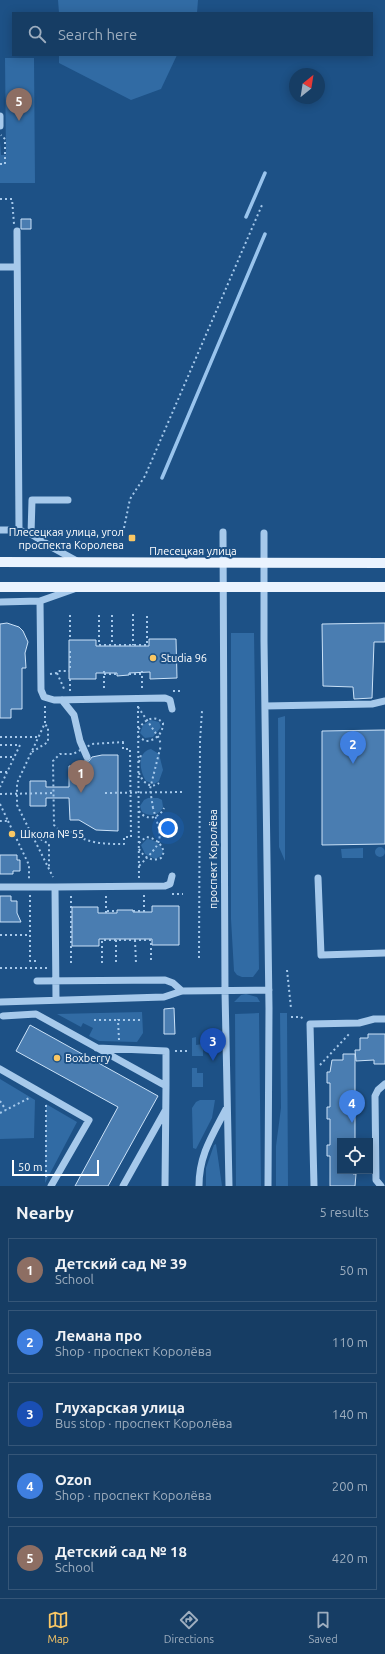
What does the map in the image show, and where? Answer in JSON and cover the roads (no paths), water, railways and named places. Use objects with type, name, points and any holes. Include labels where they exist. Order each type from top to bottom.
[{"type":"main road","name":"Плесецкая улица","points":[[0,562],[384,562]]},
{"type":"main road","points":[[0,587],[263,588],[385,586]]},
{"type":"street","points":[[0,116],[0,126]]},
{"type":"street","points":[[17,231],[19,530]]},
{"type":"street","points":[[0,267],[17,267]]},
{"type":"street","points":[[31,534],[32,500],[68,500]]},
{"type":"street","points":[[0,530],[19,530],[31,534],[55,549],[81,562]]},
{"type":"street","name":"проспект Королёва","points":[[223,532],[226,1109],[229,1186]]},
{"type":"street","points":[[264,533],[263,588],[269,990],[268,1186]]},
{"type":"street","points":[[0,602],[40,601],[79,587]]},
{"type":"street","points":[[40,601],[41,690],[44,697],[62,700],[74,715],[80,741],[87,757]]},
{"type":"street","points":[[62,700],[71,694],[165,698],[170,700],[172,709]]},
{"type":"street","points":[[265,706],[372,704],[385,701]]},
{"type":"street","points":[[0,887],[166,886],[170,884],[172,876]]},
{"type":"street","points":[[318,878],[321,955],[385,954]]},
{"type":"street","points":[[55,887],[56,1000]]},
{"type":"street","points":[[37,981],[165,980],[173,983],[182,991]]},
{"type":"street","points":[[0,1002],[164,997],[182,991],[269,990]]},
{"type":"street","points":[[3,1016],[36,1014],[166,1086]]},
{"type":"street","points":[[314,1186],[310,1024],[359,1023],[374,1019],[385,1019]]},
{"type":"street","points":[[97,1048],[166,1051],[165,1186]]},
{"type":"street","points":[[0,1070],[89,1120],[48,1185]]},
{"type":"street","points":[[381,1186],[376,1180],[375,1096],[378,1090],[385,1084]]},
{"type":"street","points":[[123,1186],[166,1109]]},
{"type":"street","points":[[199,1186],[200,1162],[205,1148],[226,1109]]},
{"type":"waterway","points":[[246,217],[265,173]]},
{"type":"waterway","points":[[162,478],[265,234]]},
{"type":"place","name":"Детский сад № 18","points":[[19,121]]},
{"type":"place","name":"Плесецкая улица, угол проспекта Королева","points":[[132,538]]},
{"type":"place","name":"Studia 96","points":[[153,658]]},
{"type":"place","name":"Лемана про","points":[[353,764]]},
{"type":"place","name":"Детский сад № 39","points":[[81,793]]},
{"type":"place","name":"Школа № 55","points":[[12,834]]},
{"type":"place","name":"Boxberry","points":[[57,1058]]},
{"type":"place","name":"Глухарская улица","points":[[213,1061]]},
{"type":"place","name":"Ozon","points":[[352,1123]]}]
